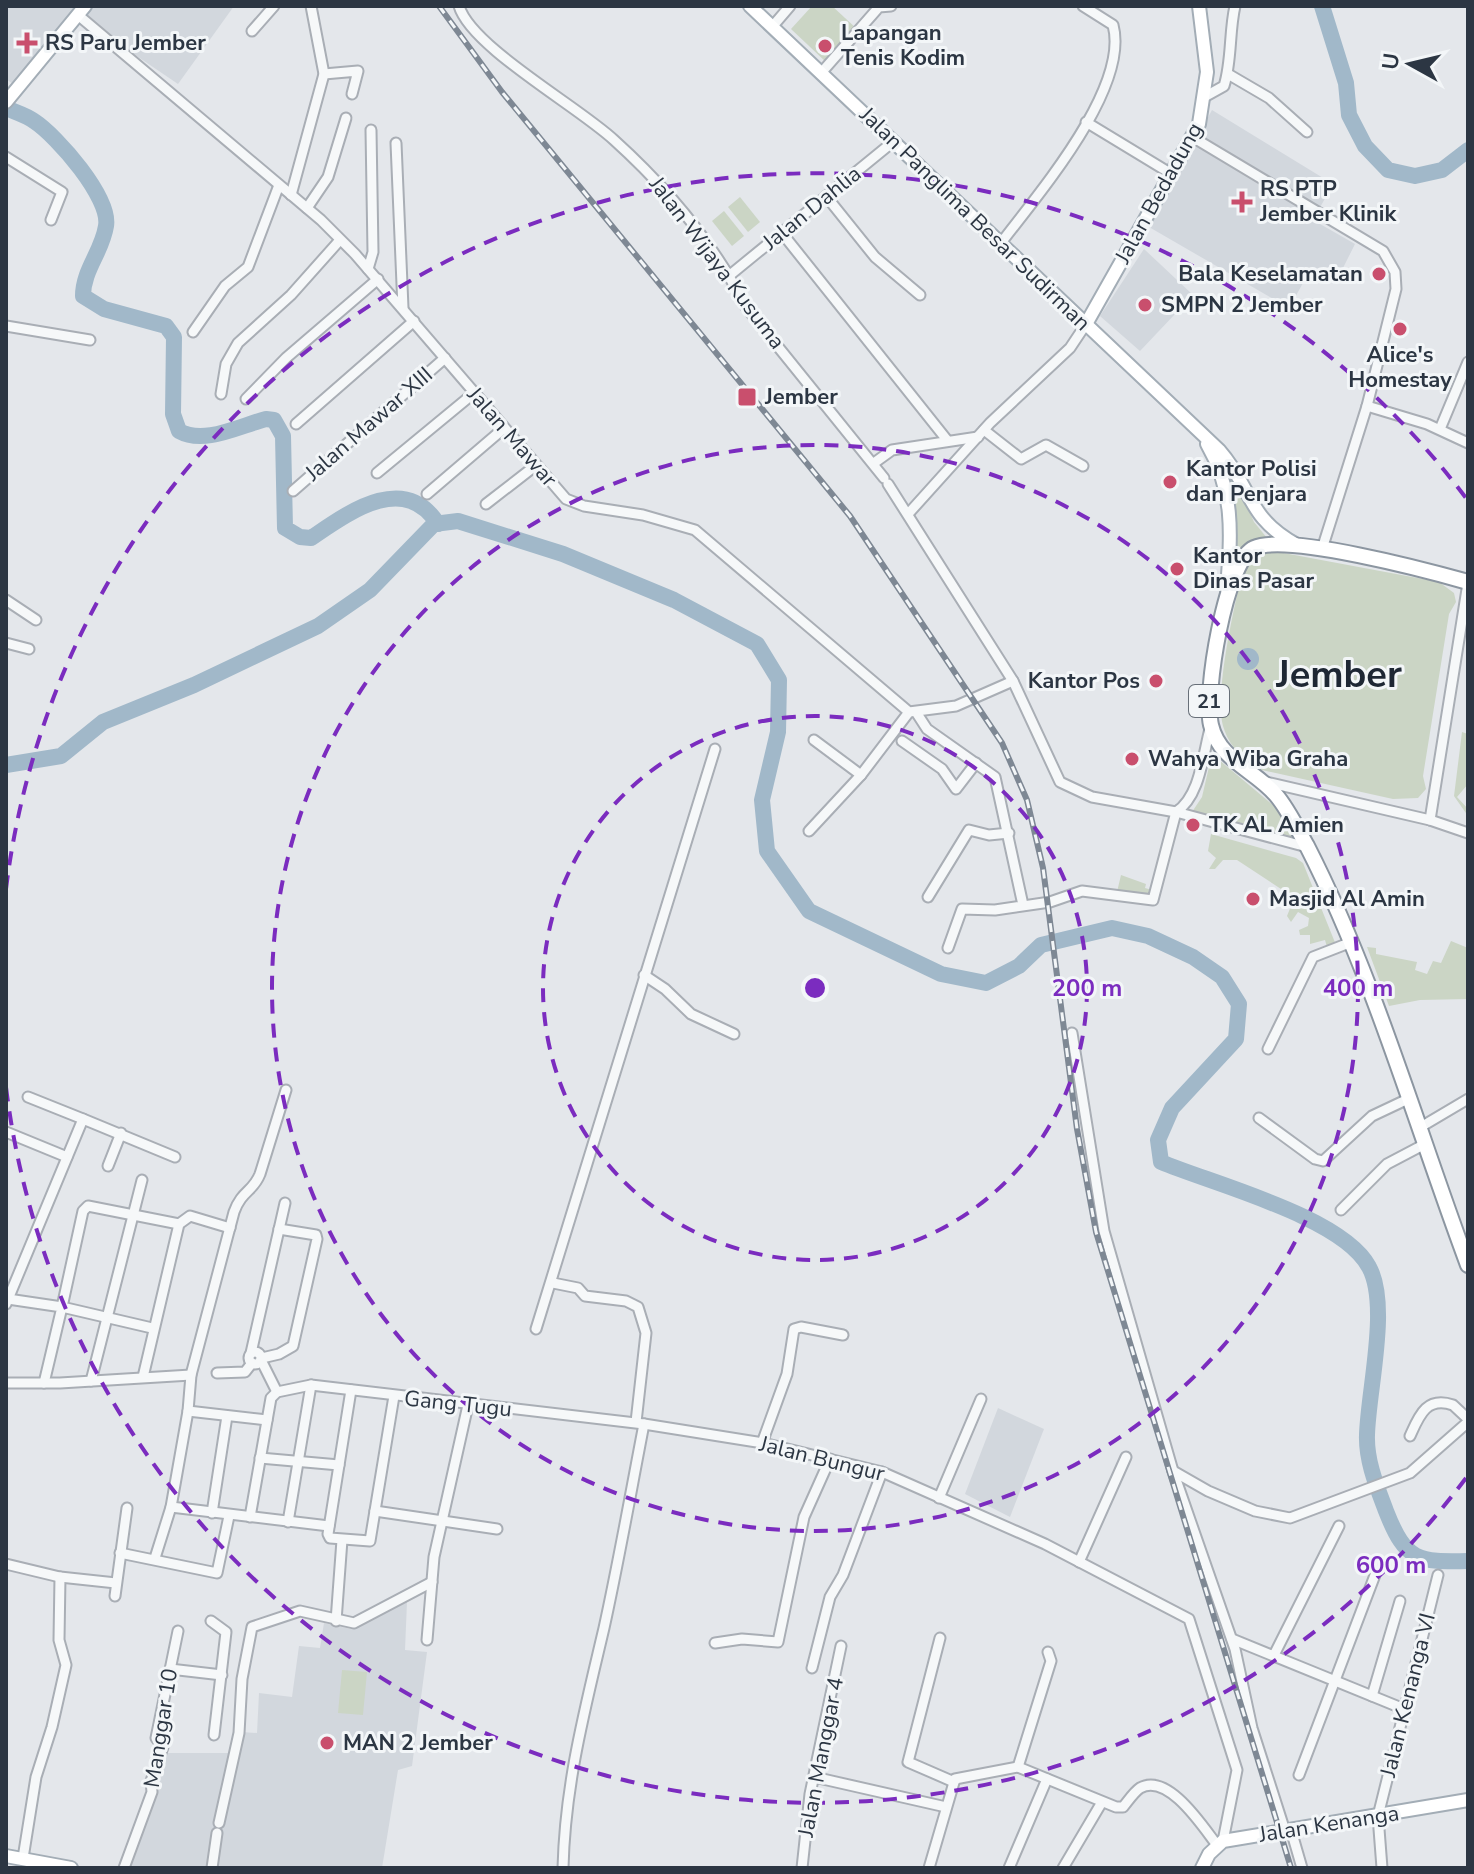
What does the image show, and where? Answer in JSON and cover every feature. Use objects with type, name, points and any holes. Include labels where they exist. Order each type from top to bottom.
[{"type":"highway","name":"21","points":[[1468,582],[1322,549],[1299,546],[1251,549],[1243,558],[1225,604],[1211,681],[1211,725],[1225,752],[1278,797],[1307,847],[1349,943],[1468,1265]]},
{"type":"main road","name":"Jalan Panglima Besar Sudirman","points":[[750,6],[1200,432],[1237,471],[1257,514],[1266,525],[1299,546]]},
{"type":"main road","name":"Jalan Bedadung","points":[[1086,324],[1170,173],[1194,138],[1206,96],[1206,54],[1199,6]]},
{"type":"main road","points":[[10,94],[81,10]]},
{"type":"main road","name":"Jalan Panglima Besar Sudirman","points":[[1200,432],[1220,467],[1230,499],[1231,541],[1225,604]]},
{"type":"main road","name":"Jalan Kenanga","points":[[1220,1843],[1468,1800]]},
{"type":"main road","points":[[1202,1868],[1220,1843]]},
{"type":"main road","points":[[6,1856],[71,1868]]},
{"type":"street","points":[[252,31],[274,6]]},
{"type":"street","points":[[291,195],[324,74],[311,6]]},
{"type":"street","name":"Jalan Wijaya Kusuma","points":[[459,6],[480,38],[588,116],[654,177],[730,275],[746,307],[874,463],[1013,681],[1053,772],[1068,788],[1092,797],[1176,812],[1307,847]]},
{"type":"street","points":[[772,27],[790,6]]},
{"type":"street","points":[[821,73],[879,7],[891,6]]},
{"type":"street","points":[[1001,243],[1067,156],[1116,57],[1117,40],[1113,25],[1083,6]]},
{"type":"street","points":[[1206,96],[1224,86],[1228,74],[1229,33],[1235,6]]},
{"type":"street","name":"Jalan Mawar","points":[[81,10],[340,240],[378,279],[503,429],[566,499],[584,506],[643,515],[695,530],[912,712],[927,729],[995,777],[1023,905]]},
{"type":"street","points":[[324,74],[358,71],[352,94]]},
{"type":"street","points":[[1228,74],[1269,98],[1307,132]]},
{"type":"street","points":[[307,208],[328,177],[346,118]]},
{"type":"street","points":[[1086,122],[1170,173]]},
{"type":"street","points":[[368,269],[373,252],[371,130]]},
{"type":"street","points":[[1194,138],[1383,251],[1395,272],[1396,289],[1367,406],[1322,549]]},
{"type":"street","name":"Jalan Dahlia","points":[[730,275],[894,141]]},
{"type":"street","points":[[396,143],[403,308]]},
{"type":"street","points":[[6,157],[62,192],[51,220]]},
{"type":"street","points":[[193,332],[225,286],[248,267],[279,185]]},
{"type":"street","points":[[826,196],[875,257],[920,295]]},
{"type":"street","points":[[782,233],[947,440]]},
{"type":"street","points":[[221,394],[226,364],[238,343],[291,295],[340,240]]},
{"type":"street","points":[[246,399],[286,358],[378,279]]},
{"type":"street","points":[[296,424],[414,321]]},
{"type":"street","points":[[908,514],[981,433],[1070,348],[1086,324]]},
{"type":"street","points":[[6,326],[90,340]]},
{"type":"street","name":"Jalan Mawar XIII","points":[[293,491],[445,358]]},
{"type":"street","points":[[1440,429],[1468,362]]},
{"type":"street","points":[[377,473],[474,393]]},
{"type":"street","points":[[1367,406],[1440,429],[1468,443]]},
{"type":"street","points":[[427,494],[503,429]]},
{"type":"street","points":[[874,463],[892,450],[981,433],[1021,459],[1046,445],[1083,466]]},
{"type":"street","points":[[486,504],[535,466]]},
{"type":"street","points":[[1430,820],[1468,582]]},
{"type":"street","points":[[6,600],[36,620]]},
{"type":"street","points":[[6,643],[29,649]]},
{"type":"street","points":[[809,831],[861,775],[912,712],[956,706],[1013,681]]},
{"type":"street","points":[[948,948],[961,909],[995,910],[1066,899],[1082,891],[1153,900],[1176,812],[1188,802],[1195,787],[1211,725]]},
{"type":"street","points":[[814,740],[861,775]]},
{"type":"street","points":[[902,741],[942,769],[956,789],[976,763]]},
{"type":"street","points":[[536,1329],[553,1283],[715,749]]},
{"type":"street","points":[[1259,781],[1430,820],[1468,833]]},
{"type":"street","points":[[928,897],[969,830],[989,835],[1009,833]]},
{"type":"street","points":[[1268,1049],[1313,957],[1349,943]]},
{"type":"street","points":[[644,975],[665,989],[691,1014],[734,1034]]},
{"type":"street","points":[[1072,1033],[1104,1231],[1173,1471],[1232,1639],[1252,1728],[1302,1868]]},
{"type":"street","points":[[155,1558],[171,1507],[188,1411],[190,1378],[230,1228],[240,1194],[256,1185],[286,1090]]},
{"type":"street","points":[[28,1097],[175,1157]]},
{"type":"street","points":[[1259,1118],[1315,1159],[1323,1161],[1372,1116],[1408,1099]]},
{"type":"street","points":[[1419,1128],[1468,1099]]},
{"type":"street","points":[[83,1119],[7,1302],[62,1307],[152,1328]]},
{"type":"street","points":[[6,1132],[67,1157]]},
{"type":"street","points":[[108,1166],[121,1133]]},
{"type":"street","points":[[1341,1210],[1387,1164],[1425,1144]]},
{"type":"street","points":[[91,1381],[142,1180]]},
{"type":"street","points":[[217,1373],[245,1372],[256,1359],[285,1203]]},
{"type":"street","points":[[44,1383],[84,1208],[133,1213],[179,1224]]},
{"type":"street","points":[[143,1377],[152,1328],[179,1224],[190,1216],[230,1228]]},
{"type":"street","points":[[256,1359],[279,1354],[293,1346],[317,1239],[316,1235],[279,1229]]},
{"type":"street","points":[[553,1283],[578,1288],[585,1296],[626,1301],[638,1307],[646,1333],[640,1423],[570,1771],[563,1868]]},
{"type":"street","points":[[762,1443],[787,1374],[794,1329],[801,1327],[843,1335]]},
{"type":"street","points":[[250,1517],[267,1420],[275,1394],[256,1359]]},
{"type":"street","points":[[6,1383],[190,1378]]},
{"type":"street","points":[[288,1522],[311,1385]]},
{"type":"street","name":"Gang Tugu","points":[[275,1394],[311,1385],[640,1423]]},
{"type":"street","points":[[351,1390],[328,1537],[342,1540],[370,1542],[394,1396]]},
{"type":"street","points":[[939,1498],[981,1399]]},
{"type":"street","points":[[1173,1471],[1208,1491],[1244,1506],[1290,1518],[1410,1473],[1468,1420],[1453,1405],[1431,1404],[1421,1411],[1410,1436]]},
{"type":"street","points":[[427,1640],[441,1520],[468,1405]]},
{"type":"street","points":[[188,1411],[267,1420]]},
{"type":"street","points":[[212,1513],[227,1416]]},
{"type":"street","name":"Jalan Bungur","points":[[640,1423],[762,1443],[882,1472],[1079,1562],[1181,1613],[1193,1626],[1237,1770],[1220,1843]]},
{"type":"street","points":[[1079,1562],[1126,1457]]},
{"type":"street","points":[[260,1458],[339,1465]]},
{"type":"street","points":[[715,1643],[742,1639],[778,1642],[804,1517],[830,1459]]},
{"type":"street","points":[[812,1668],[830,1597],[843,1575],[882,1472]]},
{"type":"street","points":[[171,1507],[329,1526]]},
{"type":"street","points":[[115,1596],[127,1508]]},
{"type":"street","points":[[375,1511],[497,1529]]},
{"type":"street","points":[[120,1553],[219,1572],[229,1516]]},
{"type":"street","points":[[1274,1655],[1339,1526]]},
{"type":"street","points":[[336,1621],[342,1540]]},
{"type":"street","points":[[6,1564],[60,1577],[116,1583]]},
{"type":"street","points":[[1299,1775],[1375,1575]]},
{"type":"street","name":"Jalan Kenanga VI","points":[[1382,1868],[1378,1816],[1438,1575]]},
{"type":"street","points":[[23,1858],[36,1777],[52,1727],[66,1665],[59,1640],[60,1577]]},
{"type":"street","points":[[212,1868],[239,1733],[251,1629],[296,1612],[354,1623],[432,1582]]},
{"type":"street","points":[[1372,1696],[1400,1601]]},
{"type":"street","points":[[211,1621],[226,1630],[214,1735]]},
{"type":"street","name":"Manggar 10","points":[[124,1868],[152,1790],[151,1781],[163,1747],[156,1738],[178,1631]]},
{"type":"street","points":[[940,1638],[908,1762],[954,1782]]},
{"type":"street","points":[[1232,1639],[1404,1709]]},
{"type":"street","name":"Jalan Manggar 4","points":[[802,1868],[814,1777],[841,1646]]},
{"type":"street","points":[[1015,1767],[1051,1661],[1048,1652]]},
{"type":"street","points":[[170,1669],[222,1675]]},
{"type":"street","points":[[929,1868],[957,1777],[1015,1767],[1102,1802],[1123,1807],[1142,1787],[1151,1785],[1169,1790],[1220,1843]]},
{"type":"street","points":[[814,1777],[946,1807]]},
{"type":"street","points":[[1009,1868],[1047,1779]]},
{"type":"street","points":[[1063,1868],[1102,1802]]},
{"type":"shaded area","name":"RS Paru Jember","points":[[6,6],[79,6],[13,84],[6,79]]},
{"type":"shaded area","points":[[91,6],[234,6],[178,84],[125,48],[85,14]]},
{"type":"shaded area","name":"RS PTP Jember Klinik","points":[[1212,110],[1333,184],[1313,220],[1355,244],[1337,280],[1312,267],[1289,308],[1149,227]]},
{"type":"shaded area","name":"SMPN 2 Jember","points":[[1144,249],[1193,295],[1140,351],[1100,316]]},
{"type":"shaded area","points":[[998,1408],[1044,1429],[1010,1517],[965,1494]]},
{"type":"shaded area","name":"MAN 2 Jember","points":[[407,1602],[405,1650],[427,1652],[412,1766],[398,1770],[382,1868],[127,1868],[163,1753],[237,1753],[241,1732],[257,1733],[259,1693],[292,1697],[299,1646],[320,1648],[324,1623],[351,1629]]},
{"type":"green space","name":"Lapangan Tenis Kodim","points":[[812,6],[832,6],[857,29],[826,62],[791,29]]},
{"type":"green space","points":[[740,197],[760,222],[748,232],[728,207]]},
{"type":"green space","points":[[724,211],[744,236],[732,246],[712,221]]},
{"type":"green space","points":[[1229,466],[1254,522],[1267,538],[1243,548],[1232,566],[1236,516],[1226,467]]},
{"type":"green space","points":[[1273,551],[1439,582],[1454,593],[1456,602],[1449,614],[1423,776],[1426,789],[1418,798],[1393,799],[1257,769],[1241,756],[1228,739],[1223,726],[1221,692],[1240,582],[1244,566],[1256,553]]},
{"type":"green space","points":[[1462,732],[1468,734],[1468,784],[1457,797],[1468,809],[1468,816],[1454,796]]},
{"type":"green space","points":[[1212,754],[1273,805],[1297,841],[1192,812],[1202,797]]},
{"type":"green space","points":[[1211,834],[1296,858],[1303,863],[1336,945],[1327,947],[1325,940],[1310,944],[1310,935],[1300,935],[1299,930],[1308,926],[1309,918],[1298,912],[1291,922],[1287,916],[1291,906],[1284,891],[1237,860],[1223,860],[1215,869],[1209,869],[1216,858],[1208,851]]},
{"type":"green space","points":[[1121,875],[1146,884],[1145,888],[1152,890],[1149,898],[1117,892]]},
{"type":"green space","points":[[1451,941],[1468,948],[1468,999],[1420,1000],[1389,1006],[1367,947],[1376,948],[1376,954],[1417,962],[1415,970],[1427,974],[1433,961],[1441,963]]},
{"type":"green space","points":[[342,1670],[367,1672],[363,1715],[338,1713]]},
{"type":"water","points":[[1248,648],[1256,651],[1259,659],[1256,667],[1248,670],[1240,667],[1237,659],[1240,651]]},
{"type":"waterway","points":[[1322,6],[1346,83],[1349,115],[1365,146],[1388,170],[1415,176],[1442,170],[1468,150]]},
{"type":"waterway","points":[[6,108],[31,119],[56,140],[100,200],[106,226],[86,278],[83,296],[104,309],[166,326],[174,337],[173,414],[179,431],[189,435],[210,435],[266,419],[274,420],[283,436],[285,528],[300,537],[311,538],[358,509],[393,499],[409,500],[424,508],[438,524]]},
{"type":"waterway","points":[[6,765],[61,756],[103,722],[194,685],[318,626],[370,590],[434,524],[458,521],[563,554],[674,600],[757,644],[779,680],[778,732],[762,800],[767,851],[809,911],[941,974],[986,983],[1019,966],[1041,945],[1112,928],[1148,936],[1193,957],[1222,977],[1239,1004],[1236,1039],[1172,1108],[1158,1140],[1161,1162],[1305,1218],[1355,1249],[1369,1267],[1378,1303],[1367,1435],[1368,1454],[1376,1483],[1393,1528],[1416,1556],[1437,1561],[1468,1561]]},
{"type":"railway","points":[[439,6],[502,92],[850,516],[1002,743],[1027,800],[1043,868],[1077,1129],[1096,1232],[1291,1868]]},
{"type":"place","name":"RS Paru Jember","points":[[27,43]]},
{"type":"place","name":"Lapangan Tenis Kodim","points":[[825,46]]},
{"type":"place","name":"RS PTP Jember Klinik","points":[[1242,202]]},
{"type":"place","name":"Bala Keselamatan","points":[[1379,274]]},
{"type":"place","name":"SMPN 2 Jember","points":[[1145,305]]},
{"type":"place","name":"Alice's Homestay","points":[[1400,329]]},
{"type":"place","name":"Jember","points":[[747,397]]},
{"type":"place","name":"Kantor Polisi dan Penjara","points":[[1170,482]]},
{"type":"place","name":"Kantor Dinas Pasar","points":[[1177,569]]},
{"type":"place","name":"Kantor Pos","points":[[1156,681]]},
{"type":"place","name":"Wahya Wiba Graha","points":[[1132,759]]},
{"type":"place","name":"TK AL Amien","points":[[1193,825]]},
{"type":"place","name":"Masjid Al Amin","points":[[1253,899]]},
{"type":"place","name":"MAN 2 Jember","points":[[327,1743]]},
{"type":"district","name":"Jember","points":[[1339,674]]}]
